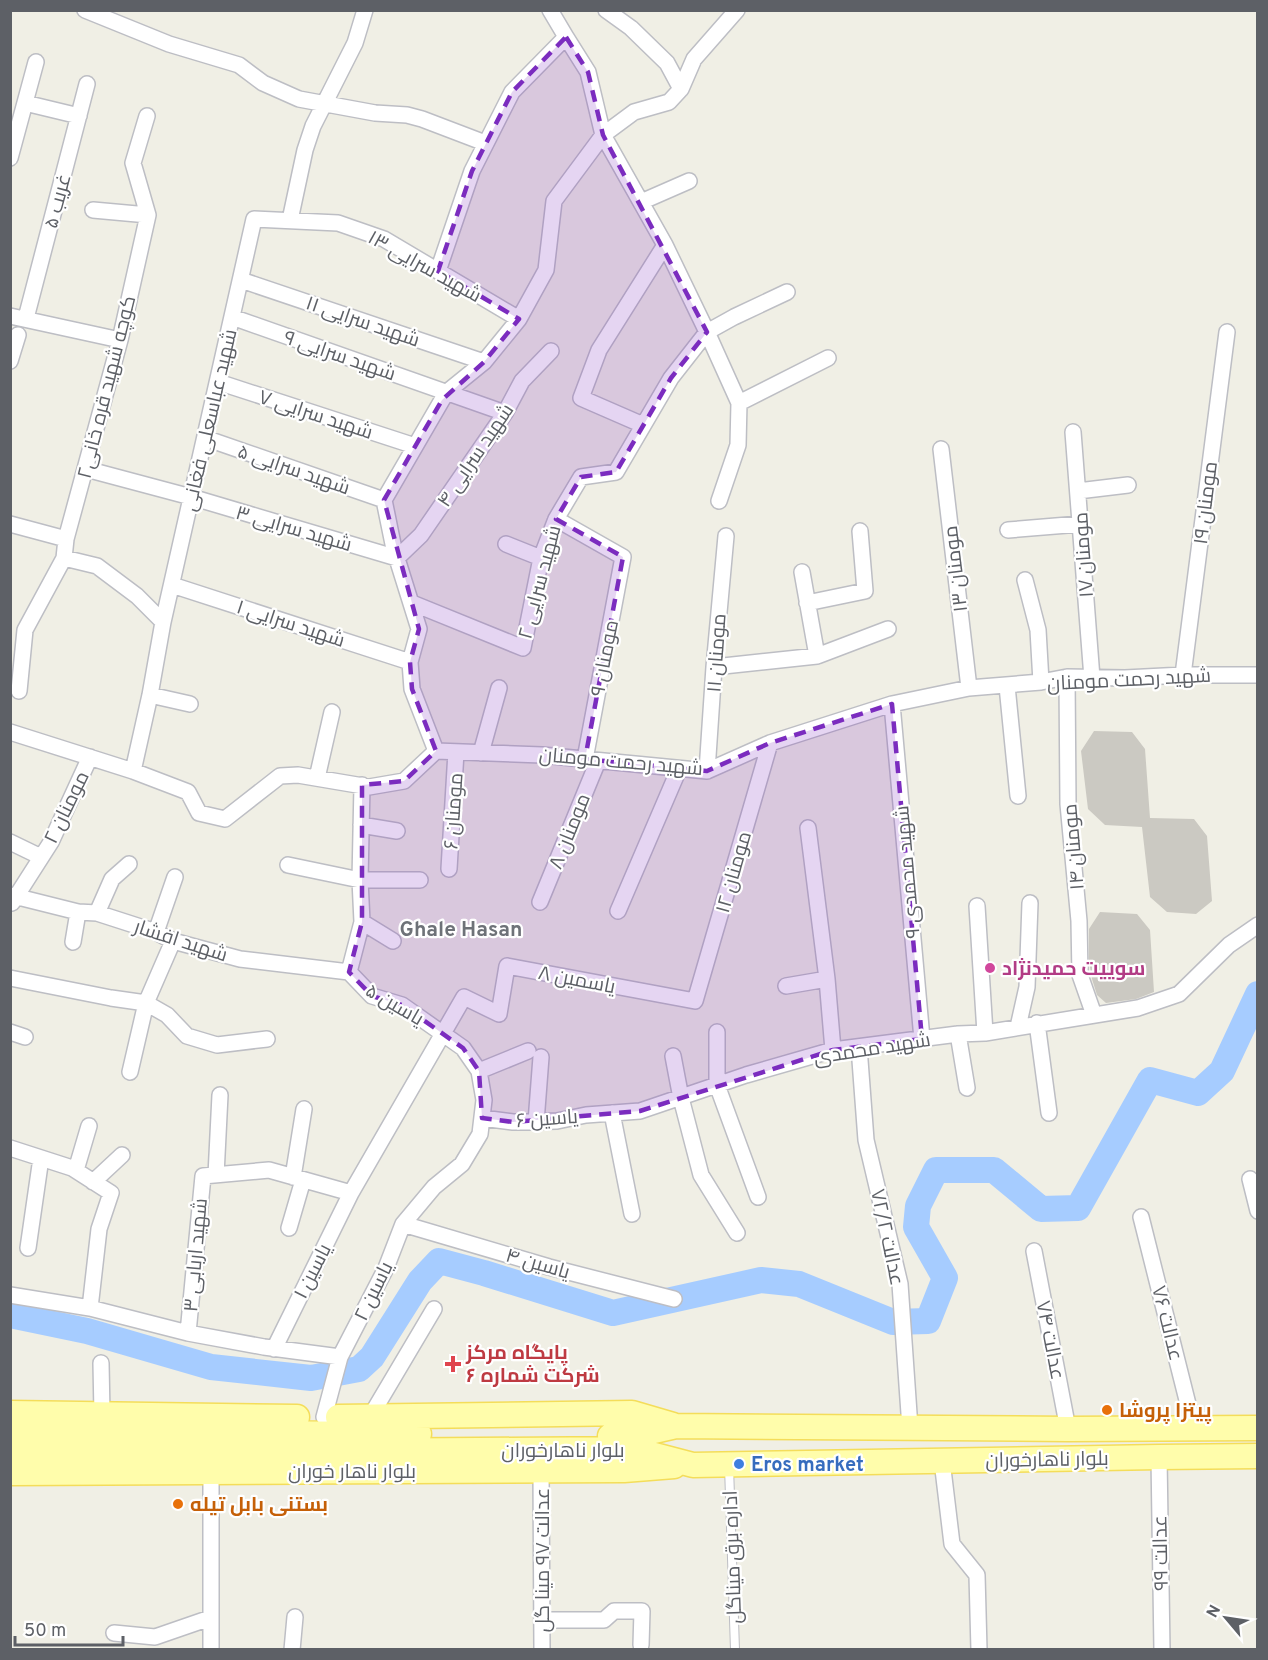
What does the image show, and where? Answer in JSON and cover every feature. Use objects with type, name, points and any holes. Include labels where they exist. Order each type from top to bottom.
[{"type":"main road","points":[[10,1413],[370,1417],[632,1413],[676,1426]]},
{"type":"main road","name":"بلوار ناهارخوران","points":[[10,1432],[632,1436],[676,1426],[1257,1428]]},
{"type":"main road","name":"بلوار ناهارخوران","points":[[10,1451],[632,1449],[693,1465],[1257,1456]]},
{"type":"main road","name":"بلوار ناهار خوران","points":[[10,1473],[624,1470],[693,1465]]},
{"type":"street","points":[[85,10],[169,44],[239,65],[263,83],[299,99],[323,105],[422,118],[485,143]]},
{"type":"street","points":[[290,220],[305,150],[313,126],[355,43],[364,10]]},
{"type":"street","points":[[550,10],[588,72],[603,135],[665,245],[739,403],[738,445],[719,501]]},
{"type":"street","points":[[606,10],[631,28],[667,63],[681,89]]},
{"type":"street","points":[[10,732],[133,771],[188,792],[200,813],[225,819],[280,776],[298,775],[369,787],[404,781],[436,752],[412,688],[410,662],[419,629],[397,558],[384,500],[447,392],[484,362],[519,319],[546,270],[554,201],[603,135],[634,112],[669,102],[681,89],[694,59],[737,10]]},
{"type":"street","points":[[438,271],[472,171],[512,92],[566,37]]},
{"type":"street","points":[[10,158],[36,62]]},
{"type":"street","name":"غریب ۵","points":[[18,317],[87,84]]},
{"type":"street","points":[[25,103],[79,116]]},
{"type":"street","points":[[93,210],[148,215],[134,163],[147,116]]},
{"type":"street","points":[[641,202],[689,181]]},
{"type":"street","name":"کوچه شهید قره خانی۲","points":[[64,558],[66,539],[120,340],[148,215]]},
{"type":"street","name":"شهید سرایی ۱۳","points":[[254,219],[338,223],[384,239],[519,319]]},
{"type":"street","name":"شهید عباسعلی فغانی","points":[[133,771],[163,622],[254,219]]},
{"type":"street","points":[[643,425],[581,398],[599,350],[665,245]]},
{"type":"street","name":"شهید سرایی ۱۱","points":[[241,280],[484,362]]},
{"type":"street","points":[[707,332],[787,292]]},
{"type":"street","points":[[18,317],[120,340]]},
{"type":"street","name":"شهید سرایی ۹","points":[[232,317],[505,413]]},
{"type":"street","name":"شهید سرایی ۲","points":[[411,603],[523,648],[541,558],[556,519],[581,477],[616,472],[671,378],[707,332]]},
{"type":"street","name":"مومنان ۱۹","points":[[1183,675],[1227,332]]},
{"type":"street","points":[[10,362],[18,335]]},
{"type":"street","name":"شهید سرایی ۴","points":[[397,558],[421,535],[505,413],[522,381],[551,351]]},
{"type":"street","points":[[739,403],[828,358]]},
{"type":"street","name":"شهید سرایی ۷","points":[[218,382],[415,446]]},
{"type":"street","name":"مومنان ۱۷","points":[[1073,432],[1092,678]]},
{"type":"street","name":"شهید سرایی ۵","points":[[205,438],[384,500]]},
{"type":"street","name":"مومنان ۱۳","points":[[941,449],[969,688]]},
{"type":"street","name":"شهید سرایی ۳","points":[[86,469],[191,497],[397,558]]},
{"type":"street","points":[[1078,491],[1128,485]]},
{"type":"street","name":"مومنان ۹","points":[[556,519],[623,557],[592,760]]},
{"type":"street","points":[[10,524],[66,539]]},
{"type":"street","points":[[1008,530],[1080,524]]},
{"type":"street","points":[[807,603],[865,591],[860,531]]},
{"type":"street","name":"مومنان ۱۱","points":[[707,771],[726,536]]},
{"type":"street","points":[[506,544],[541,558]]},
{"type":"street","points":[[19,691],[25,630],[64,558],[97,566],[137,596],[163,622]]},
{"type":"street","points":[[802,572],[817,656]]},
{"type":"street","points":[[1024,580],[1038,630],[1041,682]]},
{"type":"street","name":"شهید سرایی ۱","points":[[172,585],[410,662]]},
{"type":"street","points":[[714,668],[817,656],[888,629]]},
{"type":"street","name":"شهید رحمت مومنان","points":[[436,752],[542,754],[707,771],[770,743],[892,704],[969,688],[1007,686],[1067,677],[1257,675]]},
{"type":"street","name":"مومنان ۱۴","points":[[1067,677],[1068,804],[1079,921],[1080,975],[1095,1015]]},
{"type":"street","points":[[1007,686],[1018,796]]},
{"type":"street","points":[[481,753],[499,688]]},
{"type":"street","points":[[150,695],[190,704]]},
{"type":"street","name":"۹ شهید محمدی","points":[[892,704],[922,1039]]},
{"type":"street","points":[[317,778],[332,712]]},
{"type":"street","name":"مومنان ۱۲","points":[[695,1001],[770,743]]},
{"type":"street","name":"مومنان ۶","points":[[449,869],[456,752]]},
{"type":"street","name":"۲ مومنان","points":[[12,899],[51,842],[90,757]]},
{"type":"street","name":"مومنان ۸","points":[[540,902],[592,760]]},
{"type":"street","points":[[618,911],[679,769]]},
{"type":"street","points":[[349,972],[362,922],[360,880],[362,785]]},
{"type":"street","points":[[361,825],[397,831]]},
{"type":"street","points":[[808,828],[827,979],[833,1050]]},
{"type":"street","points":[[10,842],[41,857]]},
{"type":"street","points":[[97,913],[112,879],[129,864]]},
{"type":"street","points":[[288,866],[360,880],[420,880]]},
{"type":"street","points":[[156,932],[175,877]]},
{"type":"street","name":"شهید افشار","points":[[12,899],[78,912],[97,913],[156,932],[173,941],[240,959],[349,972]]},
{"type":"street","points":[[1018,1027],[1027,987],[1030,903]]},
{"type":"street","points":[[977,906],[985,1033]]},
{"type":"street","points":[[73,942],[78,912]]},
{"type":"street","points":[[362,922],[393,941]]},
{"type":"street","name":"شهید محمدی","points":[[612,1113],[640,1111],[746,1075],[833,1050],[958,1034],[985,1033],[1138,1008],[1179,994],[1229,945],[1257,925]]},
{"type":"street","points":[[130,1072],[146,1003],[173,941]]},
{"type":"street","name":"یاسمین ۸","points":[[499,1014],[507,966],[695,1001]]},
{"type":"street","name":"یاسین ۵","points":[[349,972],[372,996],[402,1005],[463,1048],[479,1071]]},
{"type":"street","points":[[10,978],[146,1003],[167,1015],[187,1036],[217,1045],[267,1039]]},
{"type":"street","points":[[786,986],[827,979]]},
{"type":"street","name":"یاسین ۱","points":[[274,1349],[351,1193],[464,997],[499,1014]]},
{"type":"street","points":[[1037,1023],[1049,1113]]},
{"type":"street","points":[[717,1032],[717,1085],[758,1197]]},
{"type":"street","points":[[958,1034],[967,1088]]},
{"type":"street","name":"عدالت ۷۲/۲","points":[[859,1047],[866,1140],[900,1284],[910,1428]]},
{"type":"street","points":[[479,1071],[535,1054],[536,1122]]},
{"type":"street","points":[[673,1056],[700,1175],[737,1233]]},
{"type":"street","name":"یاسین ۲","points":[[324,1417],[338,1362],[386,1268],[403,1224],[434,1187],[462,1164],[480,1134],[484,1100],[479,1071]]},
{"type":"street","name":"شهید اربابی ۳","points":[[188,1333],[220,1095]]},
{"type":"street","points":[[289,1228],[298,1178],[304,1109]]},
{"type":"street","points":[[612,1113],[632,1214]]},
{"type":"street","name":"یاسین ۶","points":[[482,1118],[536,1122],[612,1113]]},
{"type":"street","points":[[76,1170],[89,1126]]},
{"type":"street","points":[[10,1148],[76,1170],[111,1193],[99,1229],[90,1308]]},
{"type":"street","points":[[93,1182],[122,1155]]},
{"type":"street","points":[[28,1248],[41,1158]]},
{"type":"street","points":[[209,1176],[269,1170],[351,1193]]},
{"type":"street","points":[[1250,1179],[1257,1211]]},
{"type":"street","name":"عدالت ۷۶","points":[[1141,1218],[1194,1428]]},
{"type":"street","name":"یاسین ۴","points":[[403,1224],[549,1268],[674,1299]]},
{"type":"street","name":"عدالت ۷۴","points":[[1034,1251],[1068,1429]]},
{"type":"street","points":[[10,1295],[90,1308],[188,1333],[338,1362]]},
{"type":"street","points":[[370,1417],[434,1310]]},
{"type":"street","points":[[100,1363],[102,1414]]},
{"type":"street","name":"عدالت ۹۹","points":[[1159,1457],[1162,1650]]},
{"type":"street","points":[[942,1461],[952,1544],[977,1575],[979,1650]]},
{"type":"street","name":"عدالت ۹۷ مینا گل","points":[[541,1470],[542,1650]]},
{"type":"street","points":[[211,1472],[211,1650]]},
{"type":"street","points":[[542,1620],[604,1620],[614,1611],[642,1611],[641,1646]]},
{"type":"street","points":[[292,1650],[295,1617]]},
{"type":"street","points":[[114,1633],[155,1637],[210,1618]]},
{"type":"lane","name":"اداره برق میناگل","points":[[729,1465],[735,1650]]},
{"type":"highlighted area","points":[[566,37],[588,72],[603,135],[707,332],[671,378],[616,472],[581,477],[556,519],[623,557],[585,759],[707,771],[770,743],[892,704],[922,1039],[833,1050],[640,1111],[513,1122],[482,1118],[479,1071],[463,1048],[402,1005],[372,996],[349,972],[362,922],[362,785],[404,781],[436,751],[412,689],[410,662],[419,629],[384,500],[442,400],[484,362],[519,319],[438,271],[472,171],[512,92]]},
{"type":"building","points":[[1094,731],[1132,732],[1145,749],[1150,818],[1194,819],[1207,836],[1212,901],[1196,914],[1167,912],[1150,897],[1142,827],[1105,825],[1088,809],[1081,751]]},
{"type":"building","points":[[1100,912],[1137,914],[1150,930],[1154,992],[1136,999],[1106,1003],[1097,995],[1089,961],[1089,929]]},
{"type":"waterway","points":[[10,1315],[87,1331],[211,1367],[311,1378],[359,1369],[372,1357],[420,1281],[439,1261],[613,1313],[761,1280],[799,1284],[893,1322],[928,1321],[945,1278],[916,1227],[918,1206],[936,1170],[994,1170],[1041,1209],[1078,1208],[1150,1080],[1198,1093],[1222,1071],[1258,994]]},
{"type":"place","name":"سوییت حمیدنژاد","points":[[990,968]]},
{"type":"place","name":"پایگاه مرکز شرکت شماره ۶","points":[[453,1364]]},
{"type":"place","name":"پیتزا پروشا","points":[[1107,1410]]},
{"type":"place","name":"Eros market","points":[[739,1464]]},
{"type":"place","name":"بستنی بابل تیله","points":[[178,1504]]},
{"type":"district","name":"Ghale Hasan","points":[[461,929]]}]
